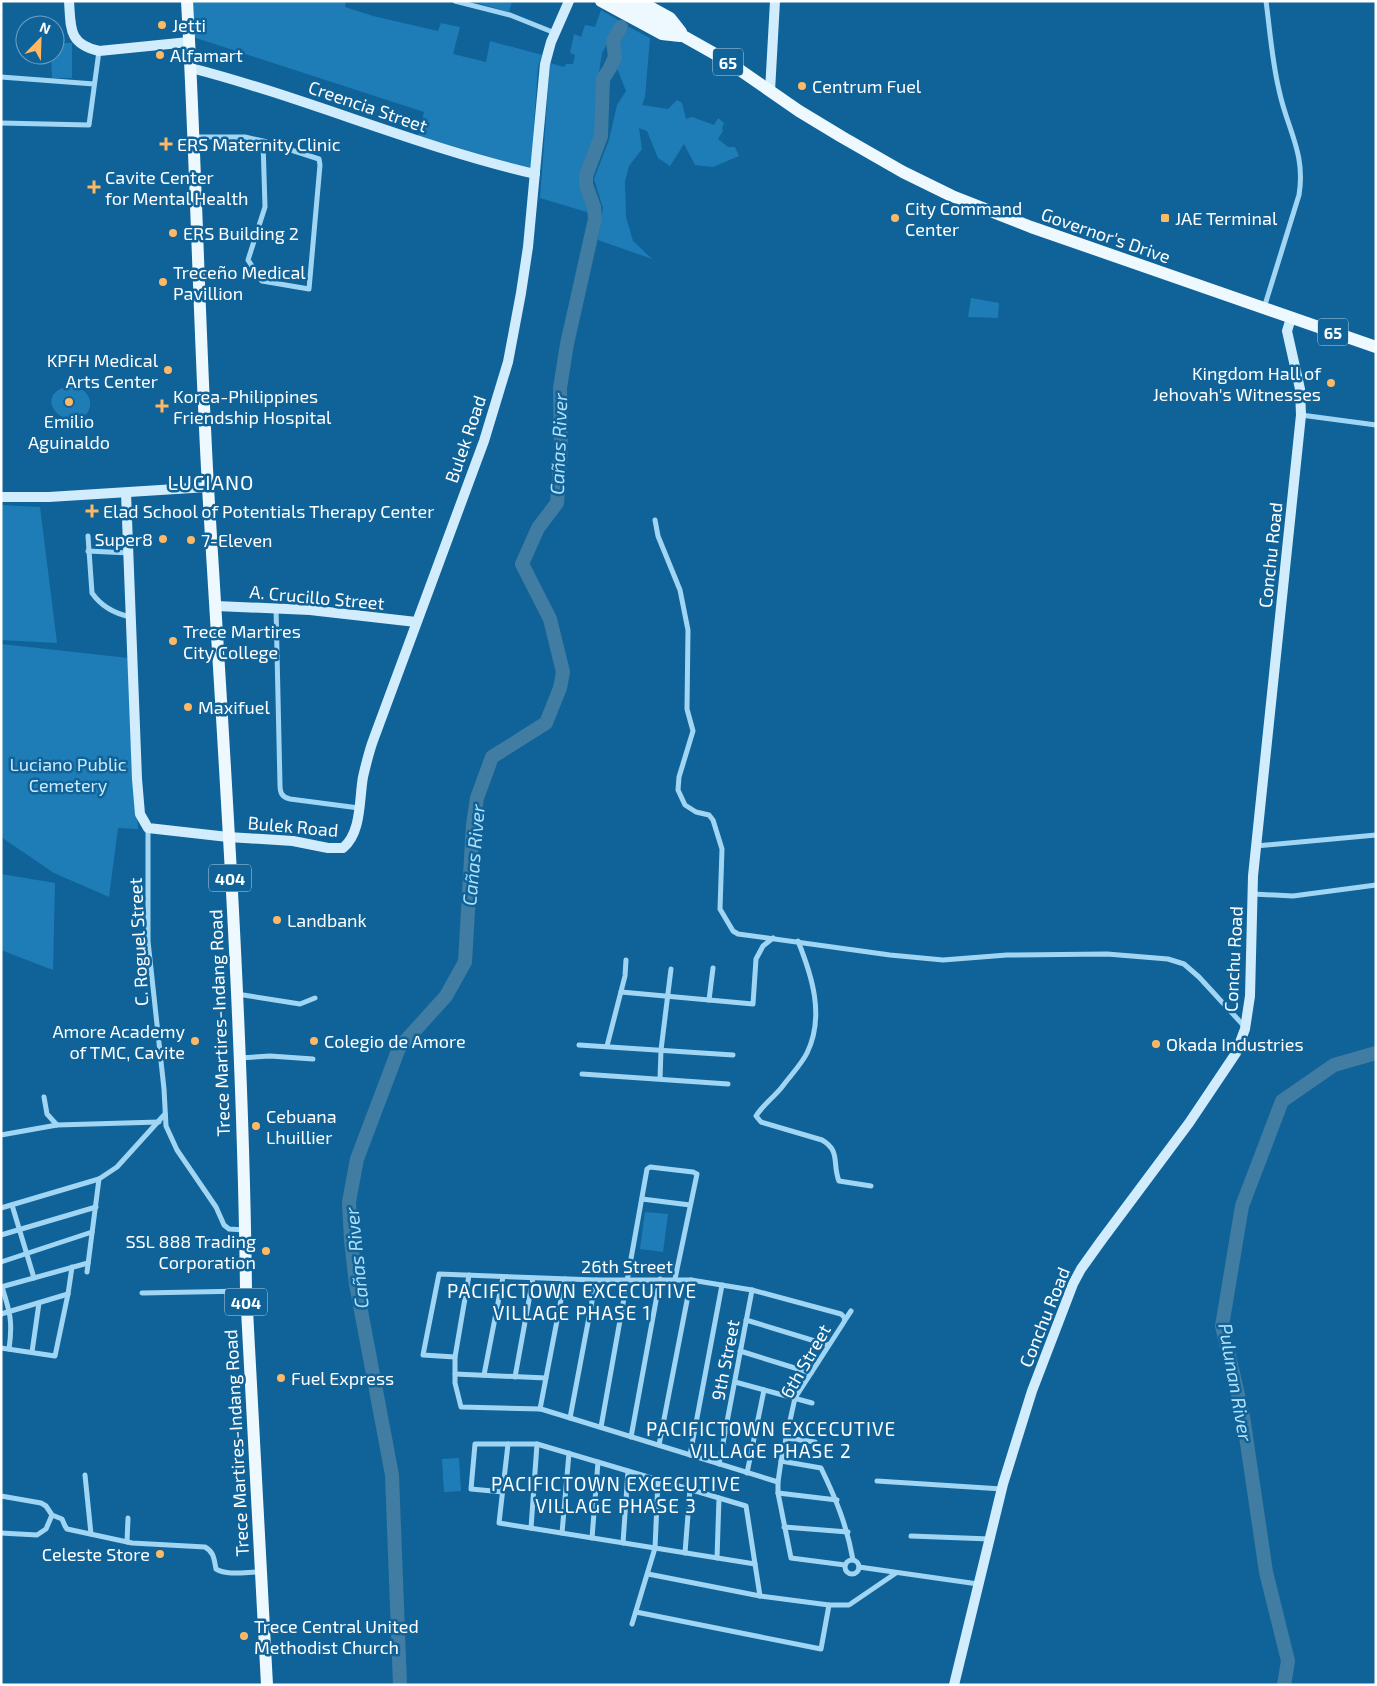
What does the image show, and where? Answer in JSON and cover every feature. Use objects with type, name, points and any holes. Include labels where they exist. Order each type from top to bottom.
[{"type":"main road","points":[[69,1],[73,35],[78,42],[88,48],[99,51],[189,42]]},
{"type":"main road","name":"Trece Martires-Indang Road","points":[[187,1],[208,487],[216,606],[239,1058],[246,1291],[267,1685]]},
{"type":"main road","name":"Bulek Road","points":[[148,828],[228,837],[299,842],[339,849],[343,848],[348,842],[360,808],[367,758],[484,441],[508,362],[524,275],[545,64],[555,33],[569,1]]},
{"type":"main road","name":"Governor's Drive","points":[[601,1],[666,26]]},
{"type":"main road","name":"Governor's Drive","points":[[621,1],[735,66],[822,126],[885,162],[971,205],[1376,347]]},
{"type":"main road","name":"Governor's Drive","points":[[639,1],[666,26]]},
{"type":"main road","points":[[770,91],[775,1]]},
{"type":"main road","name":"Creencia Street","points":[[190,68],[320,106],[418,141],[494,164],[535,174]]},
{"type":"main road","name":"Conchu Road","points":[[954,1685],[1002,1489],[1032,1390],[1073,1284],[1086,1262],[1205,1100],[1236,1053],[1245,1027],[1250,996],[1252,894],[1256,846],[1301,415],[1300,389],[1287,331],[1291,318]]},
{"type":"main road","points":[[1,497],[38,498],[208,487]]},
{"type":"main road","points":[[126,493],[137,779],[140,814],[148,828]]},
{"type":"main road","name":"A. Crucillo Street","points":[[216,606],[276,608],[416,622]]},
{"type":"street","points":[[455,1],[510,15],[555,33]]},
{"type":"street","points":[[1264,308],[1299,196],[1301,183],[1298,150],[1283,110],[1278,88],[1266,1]]},
{"type":"street","points":[[1,123],[89,125],[99,51]]},
{"type":"street","points":[[1,77],[94,84]]},
{"type":"street","points":[[193,137],[240,136],[263,141],[317,158],[320,161],[310,287],[306,289],[262,281],[248,258],[265,207],[263,141]]},
{"type":"street","points":[[1301,415],[1376,425]]},
{"type":"street","points":[[655,520],[658,536],[680,590],[688,630],[687,709],[693,730],[679,777],[678,790],[685,805],[696,812],[709,815],[713,820],[722,849],[720,909],[733,931],[738,934],[890,955],[943,960],[1008,955],[1107,954],[1168,959],[1184,964],[1199,977],[1245,1027]]},
{"type":"street","points":[[88,536],[92,593],[118,614],[132,617]]},
{"type":"street","points":[[88,551],[129,553]]},
{"type":"street","points":[[276,608],[281,794],[290,799],[360,808]]},
{"type":"street","name":"C. Roguel Street","points":[[148,828],[148,941],[166,1126],[171,1140],[214,1204],[222,1223],[229,1229],[245,1230]]},
{"type":"street","points":[[1256,846],[1376,835]]},
{"type":"street","points":[[1252,894],[1293,896],[1376,885]]},
{"type":"street","points":[[621,992],[753,1004],[756,960],[762,946],[773,938]]},
{"type":"street","points":[[798,941],[814,989],[812,1039],[805,1057],[756,1116],[761,1122],[822,1140],[830,1145],[835,1153],[839,1181],[871,1186]]},
{"type":"street","points":[[607,1046],[625,976],[626,960]]},
{"type":"street","points":[[660,1079],[661,1050],[671,968]]},
{"type":"street","points":[[709,1000],[713,968]]},
{"type":"street","points":[[236,994],[300,1004],[315,998]]},
{"type":"street","points":[[579,1045],[733,1055]]},
{"type":"street","points":[[239,1058],[270,1056],[313,1059]]},
{"type":"street","points":[[582,1074],[728,1084]]},
{"type":"street","points":[[44,1097],[47,1114],[57,1124]]},
{"type":"street","points":[[1,1208],[99,1178],[117,1167],[165,1114]]},
{"type":"street","points":[[1,1135],[57,1124],[159,1122]]},
{"type":"street","points":[[601,1428],[647,1169],[650,1167],[693,1172],[697,1175],[675,1279]]},
{"type":"street","points":[[87,1272],[99,1178]]},
{"type":"street","points":[[642,1199],[690,1206]]},
{"type":"street","points":[[12,1205],[34,1278]]},
{"type":"street","points":[[1,1235],[96,1208]]},
{"type":"street","points":[[1,1262],[92,1232]]},
{"type":"street","points":[[9,1349],[12,1325],[2,1287],[88,1263]]},
{"type":"street","points":[[1,1348],[55,1356],[72,1267]]},
{"type":"street","name":"26th Street","points":[[455,1357],[424,1354],[439,1274],[596,1280],[691,1280],[752,1290],[841,1314]]},
{"type":"street","points":[[469,1275],[455,1357],[455,1374],[461,1407],[540,1409],[778,1482]]},
{"type":"street","points":[[484,1375],[502,1277]]},
{"type":"street","points":[[515,1376],[533,1278]]},
{"type":"street","points":[[540,1409],[565,1279]]},
{"type":"street","points":[[631,1437],[660,1279]]},
{"type":"street","points":[[570,1418],[596,1280]]},
{"type":"street","points":[[659,1445],[691,1280]]},
{"type":"street","points":[[690,1455],[722,1285]]},
{"type":"street","name":"9th Street","points":[[719,1464],[752,1290]]},
{"type":"street","points":[[142,1293],[246,1291]]},
{"type":"street","points":[[1,1314],[68,1294]]},
{"type":"street","points":[[32,1352],[39,1303]]},
{"type":"street","points":[[845,1320],[851,1311]]},
{"type":"street","name":"6th Street","points":[[841,1314],[845,1320],[795,1398],[780,1461],[778,1494],[790,1558],[845,1565]]},
{"type":"street","points":[[746,1320],[828,1345]]},
{"type":"street","points":[[740,1351],[811,1372]]},
{"type":"street","points":[[455,1374],[546,1378]]},
{"type":"street","points":[[735,1382],[812,1403]]},
{"type":"street","points":[[748,1473],[764,1390]]},
{"type":"street","points":[[786,1438],[815,1442]]},
{"type":"street","points":[[503,1492],[471,1489],[475,1444],[538,1444],[746,1506],[760,1596]]},
{"type":"street","points":[[508,1444],[499,1523],[755,1564]]},
{"type":"street","points":[[531,1528],[538,1444]]},
{"type":"street","points":[[562,1533],[569,1453]]},
{"type":"street","points":[[780,1461],[821,1468],[837,1500],[848,1532],[853,1560],[859,1567],[978,1584]]},
{"type":"street","points":[[592,1538],[598,1462]]},
{"type":"street","points":[[623,1543],[628,1471]]},
{"type":"street","points":[[85,1475],[91,1534]]},
{"type":"street","points":[[632,1624],[654,1548],[658,1480]]},
{"type":"street","points":[[877,1481],[1002,1489]]},
{"type":"street","points":[[685,1553],[690,1489]]},
{"type":"street","points":[[778,1494],[837,1500]]},
{"type":"street","points":[[1,1496],[34,1501],[46,1506],[52,1515],[60,1516],[68,1528],[127,1542],[205,1546],[213,1555],[218,1571],[260,1572]]},
{"type":"street","points":[[717,1558],[719,1498]]},
{"type":"street","points":[[1,1533],[37,1535],[46,1529],[52,1515]]},
{"type":"street","points":[[127,1542],[128,1518]]},
{"type":"street","points":[[784,1527],[848,1532]]},
{"type":"street","points":[[910,1536],[990,1539]]},
{"type":"street","points":[[853,1560],[848,1561],[845,1565],[846,1571],[850,1574],[856,1572],[859,1567]]},
{"type":"street","points":[[648,1574],[760,1596],[829,1605],[850,1605],[896,1573]]},
{"type":"street","points":[[636,1612],[822,1649],[829,1605]]},
{"type":"green space","points":[[192,1],[346,1],[345,7],[373,16],[438,31],[441,23],[460,27],[453,54],[486,62],[490,41],[542,55],[538,66],[531,168],[487,158],[418,137],[424,112],[193,37]]},
{"type":"green space","points":[[470,1],[512,1],[509,12]]},
{"type":"green space","points":[[601,10],[620,21],[602,53],[599,72],[597,135],[583,170],[582,184],[590,213],[540,198],[550,63],[564,67],[566,64],[573,64],[575,55],[570,53],[574,34],[581,37],[585,25],[595,27]]},
{"type":"green space","points":[[629,27],[650,38],[645,97],[642,105],[668,109],[677,100],[682,103],[686,119],[692,117],[714,125],[718,118],[724,123],[723,131],[718,139],[728,147],[735,147],[739,156],[713,167],[695,165],[684,144],[670,166],[658,158],[647,131],[639,128],[642,149],[629,166],[625,181],[626,217],[633,241],[652,259],[598,240],[603,208],[594,179],[609,140],[617,105],[626,91],[617,68],[620,43]]},
{"type":"green space","points":[[65,43],[72,43],[72,78],[52,78],[51,65],[65,65]]},
{"type":"green space","points":[[971,298],[999,303],[998,318],[968,317]]},
{"type":"green space","points":[[66,387],[80,389],[89,397],[90,405],[88,412],[82,417],[64,418],[53,408],[51,402],[53,396],[57,391]]},
{"type":"green space","points":[[1,505],[40,507],[57,643],[1,640]]},
{"type":"green space","name":"Luciano Public Cemetery","points":[[1,644],[129,658],[138,829],[118,828],[109,897],[54,873],[1,837]]},
{"type":"green space","points":[[1,874],[55,883],[53,970],[1,950]]},
{"type":"green space","points":[[645,1212],[668,1214],[663,1252],[640,1249]]},
{"type":"green space","points":[[459,1458],[461,1491],[444,1492],[442,1459]]},
{"type":"waterway","name":"Cañas River","points":[[400,1685],[392,1475],[356,1284],[349,1202],[357,1159],[399,1048],[446,996],[465,962],[473,824],[477,798],[492,757],[546,723],[560,688],[563,672],[550,619],[522,564],[538,528],[557,503],[561,451],[560,388],[567,344],[595,219],[594,207],[586,185],[586,176],[601,136],[603,79],[615,57],[613,41],[621,27]]},
{"type":"waterway","name":"Pulunan River","points":[[1284,1685],[1288,1661],[1266,1572],[1243,1416],[1222,1326],[1242,1206],[1282,1101],[1334,1065],[1376,1053]]},
{"type":"place","name":"Jetti","points":[[162,25]]},
{"type":"place","name":"Alfamart","points":[[160,55]]},
{"type":"place","name":"Centrum Fuel","points":[[802,86]]},
{"type":"place","name":"ERS Maternity Clinic","points":[[166,144]]},
{"type":"place","name":"Cavite Center for Mental Health","points":[[94,187]]},
{"type":"place","name":"City Command Center","points":[[895,218]]},
{"type":"place","name":"JAE Terminal","points":[[1165,218]]},
{"type":"place","name":"ERS Building 2","points":[[173,233]]},
{"type":"place","name":"Treceño Medical Pavillion","points":[[163,282]]},
{"type":"place","name":"KPFH Medical Arts Center","points":[[168,370]]},
{"type":"place","name":"Kingdom Hall of Jehovah's Witnesses","points":[[1331,383]]},
{"type":"place","name":"Emilio Aguinaldo","points":[[69,402]]},
{"type":"place","name":"Korea-Philippines Friendship Hospital","points":[[162,406]]},
{"type":"place","name":"Elad School of Potentials Therapy Center","points":[[92,511]]},
{"type":"place","name":"Super8","points":[[163,539]]},
{"type":"place","name":"7-Eleven","points":[[191,540]]},
{"type":"place","name":"Trece Martires City College","points":[[173,641]]},
{"type":"place","name":"Maxifuel","points":[[188,707]]},
{"type":"place","name":"Landbank","points":[[277,920]]},
{"type":"place","name":"Amore Academy of TMC, Cavite","points":[[195,1041]]},
{"type":"place","name":"Colegio de Amore","points":[[314,1041]]},
{"type":"place","name":"Okada Industries","points":[[1156,1044]]},
{"type":"place","name":"Cebuana Lhuillier","points":[[256,1126]]},
{"type":"place","name":"SSL 888 Trading Corporation","points":[[266,1251]]},
{"type":"place","name":"Fuel Express","points":[[281,1378]]},
{"type":"place","name":"Celeste Store","points":[[160,1554]]},
{"type":"place","name":"Trece Central United Methodist Church","points":[[244,1636]]},
{"type":"district","name":"LUCIANO","points":[[211,482]]},
{"type":"district","name":"PACIFICTOWN EXCECUTIVE VILLAGE PHASE 1","points":[[572,1301]]},
{"type":"district","name":"PACIFICTOWN EXCECUTIVE VILLAGE PHASE 2","points":[[771,1439]]},
{"type":"district","name":"PACIFICTOWN EXCECUTIVE VILLAGE PHASE 3","points":[[616,1494]]}]
